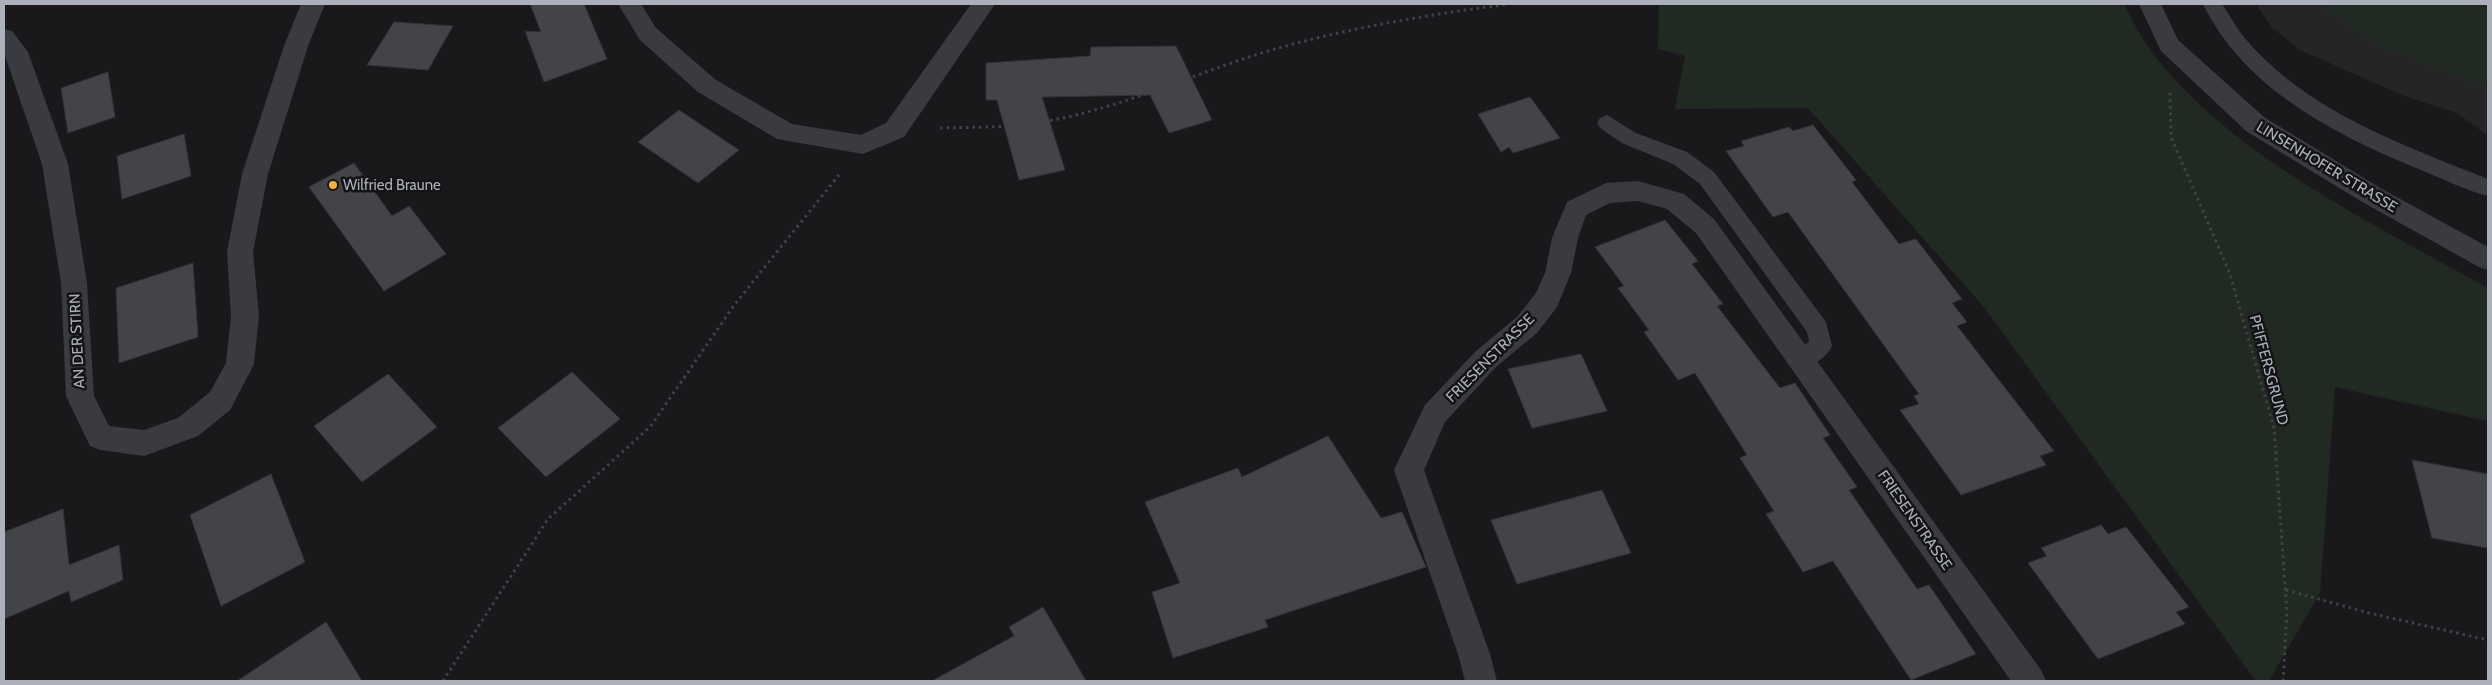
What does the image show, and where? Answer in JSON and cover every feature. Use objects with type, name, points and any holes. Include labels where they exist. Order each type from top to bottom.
[{"type":"street","name":"AN DER STIRN","points":[[4,37],[16,52],[55,164],[74,283],[80,396],[100,436],[144,443],[188,427],[220,401],[240,364],[245,316],[240,252],[255,174],[296,46],[313,4]]},
{"type":"street","points":[[629,4],[648,34],[707,86],[786,132],[863,145],[895,130],[983,4]]},
{"type":"street","name":"LINSENHOFER STRASSE","points":[[2150,4],[2169,45],[2255,124],[2373,196],[2488,259]]},
{"type":"street","name":"FRIESENSTRASSE","points":[[1481,681],[1474,654],[1409,470],[1434,414],[1486,359],[1527,326],[1546,300],[1558,274],[1565,238],[1576,210],[1606,193],[1638,191],[1675,201],[1705,226],[1729,257],[2030,681]]},
{"type":"lane","points":[[2212,4],[2237,42],[2299,98],[2352,131],[2488,188]]},
{"type":"lane","points":[[1606,123],[1629,138],[1680,158],[1707,178],[1818,329],[1821,346],[1801,359]]},
{"type":"path","points":[[895,130],[985,127],[1052,121],[1154,90],[1286,46],[1422,16],[1509,4]]},
{"type":"path","name":"PFIFFERSGRUND","points":[[2171,138],[2230,274],[2274,428],[2286,590],[2283,681]]},
{"type":"path","points":[[443,681],[548,519],[650,427],[735,304],[863,145]]},
{"type":"path","points":[[2286,590],[2369,613],[2488,640]]},
{"type":"shaded area","points":[[1659,4],[2124,4],[2150,50],[2183,88],[2220,123],[2306,185],[2352,213],[2488,288],[2488,421],[2335,387],[2320,593],[2269,681],[2256,681],[1984,307],[1808,108],[1675,109],[1685,56],[1658,49]]},
{"type":"shaded area","points":[[2256,4],[2488,4],[2488,136],[2457,113],[2407,97],[2302,51],[2272,28]]},
{"type":"shaded area","points":[[2319,4],[2488,4],[2488,83],[2484,87],[2378,46]]},
{"type":"building","points":[[530,4],[584,4],[607,59],[544,82],[525,31],[541,32]]},
{"type":"building","points":[[394,22],[453,26],[428,70],[367,65]]},
{"type":"building","points":[[1176,46],[1212,120],[1169,133],[1150,95],[1042,97],[1065,170],[1019,180],[997,100],[986,100],[986,63],[1090,56],[1091,47]]},
{"type":"building","points":[[108,72],[115,117],[68,133],[61,88]]},
{"type":"building","points":[[1530,97],[1560,138],[1513,153],[1509,147],[1501,152],[1478,114]]},
{"type":"building","points":[[679,110],[739,150],[698,183],[638,142]]},
{"type":"building","points":[[1813,125],[1856,180],[1852,182],[1899,244],[1916,239],[1962,299],[1952,303],[1967,322],[1957,326],[2054,451],[2040,456],[2046,465],[1961,495],[1900,410],[1919,404],[1914,396],[1919,394],[1788,212],[1773,217],[1726,151],[1744,146],[1741,141],[1789,127],[1793,131]]},
{"type":"building","points":[[184,134],[191,176],[122,199],[117,156]]},
{"type":"building","points":[[354,163],[392,216],[409,206],[446,254],[384,291],[309,187]]},
{"type":"building","points":[[1665,220],[1698,261],[1692,264],[1723,304],[1717,306],[1780,388],[1795,383],[1830,435],[1823,438],[1857,487],[1849,490],[1917,589],[1929,585],[1976,654],[1911,680],[1833,561],[1803,572],[1766,514],[1774,511],[1740,458],[1747,455],[1695,373],[1678,380],[1644,332],[1649,330],[1618,288],[1624,286],[1595,247]]},
{"type":"building","points":[[193,263],[198,337],[119,363],[116,288]]},
{"type":"building","points":[[1581,354],[1607,411],[1532,428],[1508,369]]},
{"type":"building","points":[[572,372],[620,419],[546,477],[498,428]]},
{"type":"building","points":[[388,374],[437,427],[362,482],[314,426]]},
{"type":"building","points":[[1328,436],[1381,518],[1402,512],[1426,567],[1265,620],[1268,627],[1173,658],[1152,592],[1180,583],[1145,502],[1238,468],[1242,477]]},
{"type":"building","points":[[2412,460],[2488,474],[2488,548],[2432,538]]},
{"type":"building","points":[[271,474],[305,562],[221,606],[190,515]]},
{"type":"building","points":[[1602,490],[1631,553],[1517,584],[1491,520]]},
{"type":"building","points":[[63,509],[69,565],[119,545],[123,580],[71,602],[69,591],[4,619],[4,532]]},
{"type":"building","points":[[2101,525],[2108,534],[2126,527],[2189,607],[2176,612],[2185,624],[2098,659],[2028,563],[2047,556],[2041,548]]},
{"type":"building","points":[[1043,607],[1086,681],[932,681],[1014,636],[1009,627]]},
{"type":"building","points":[[326,622],[362,681],[237,681]]},
{"type":"place","name":"Wilfried Braune","points":[[333,185]]}]
